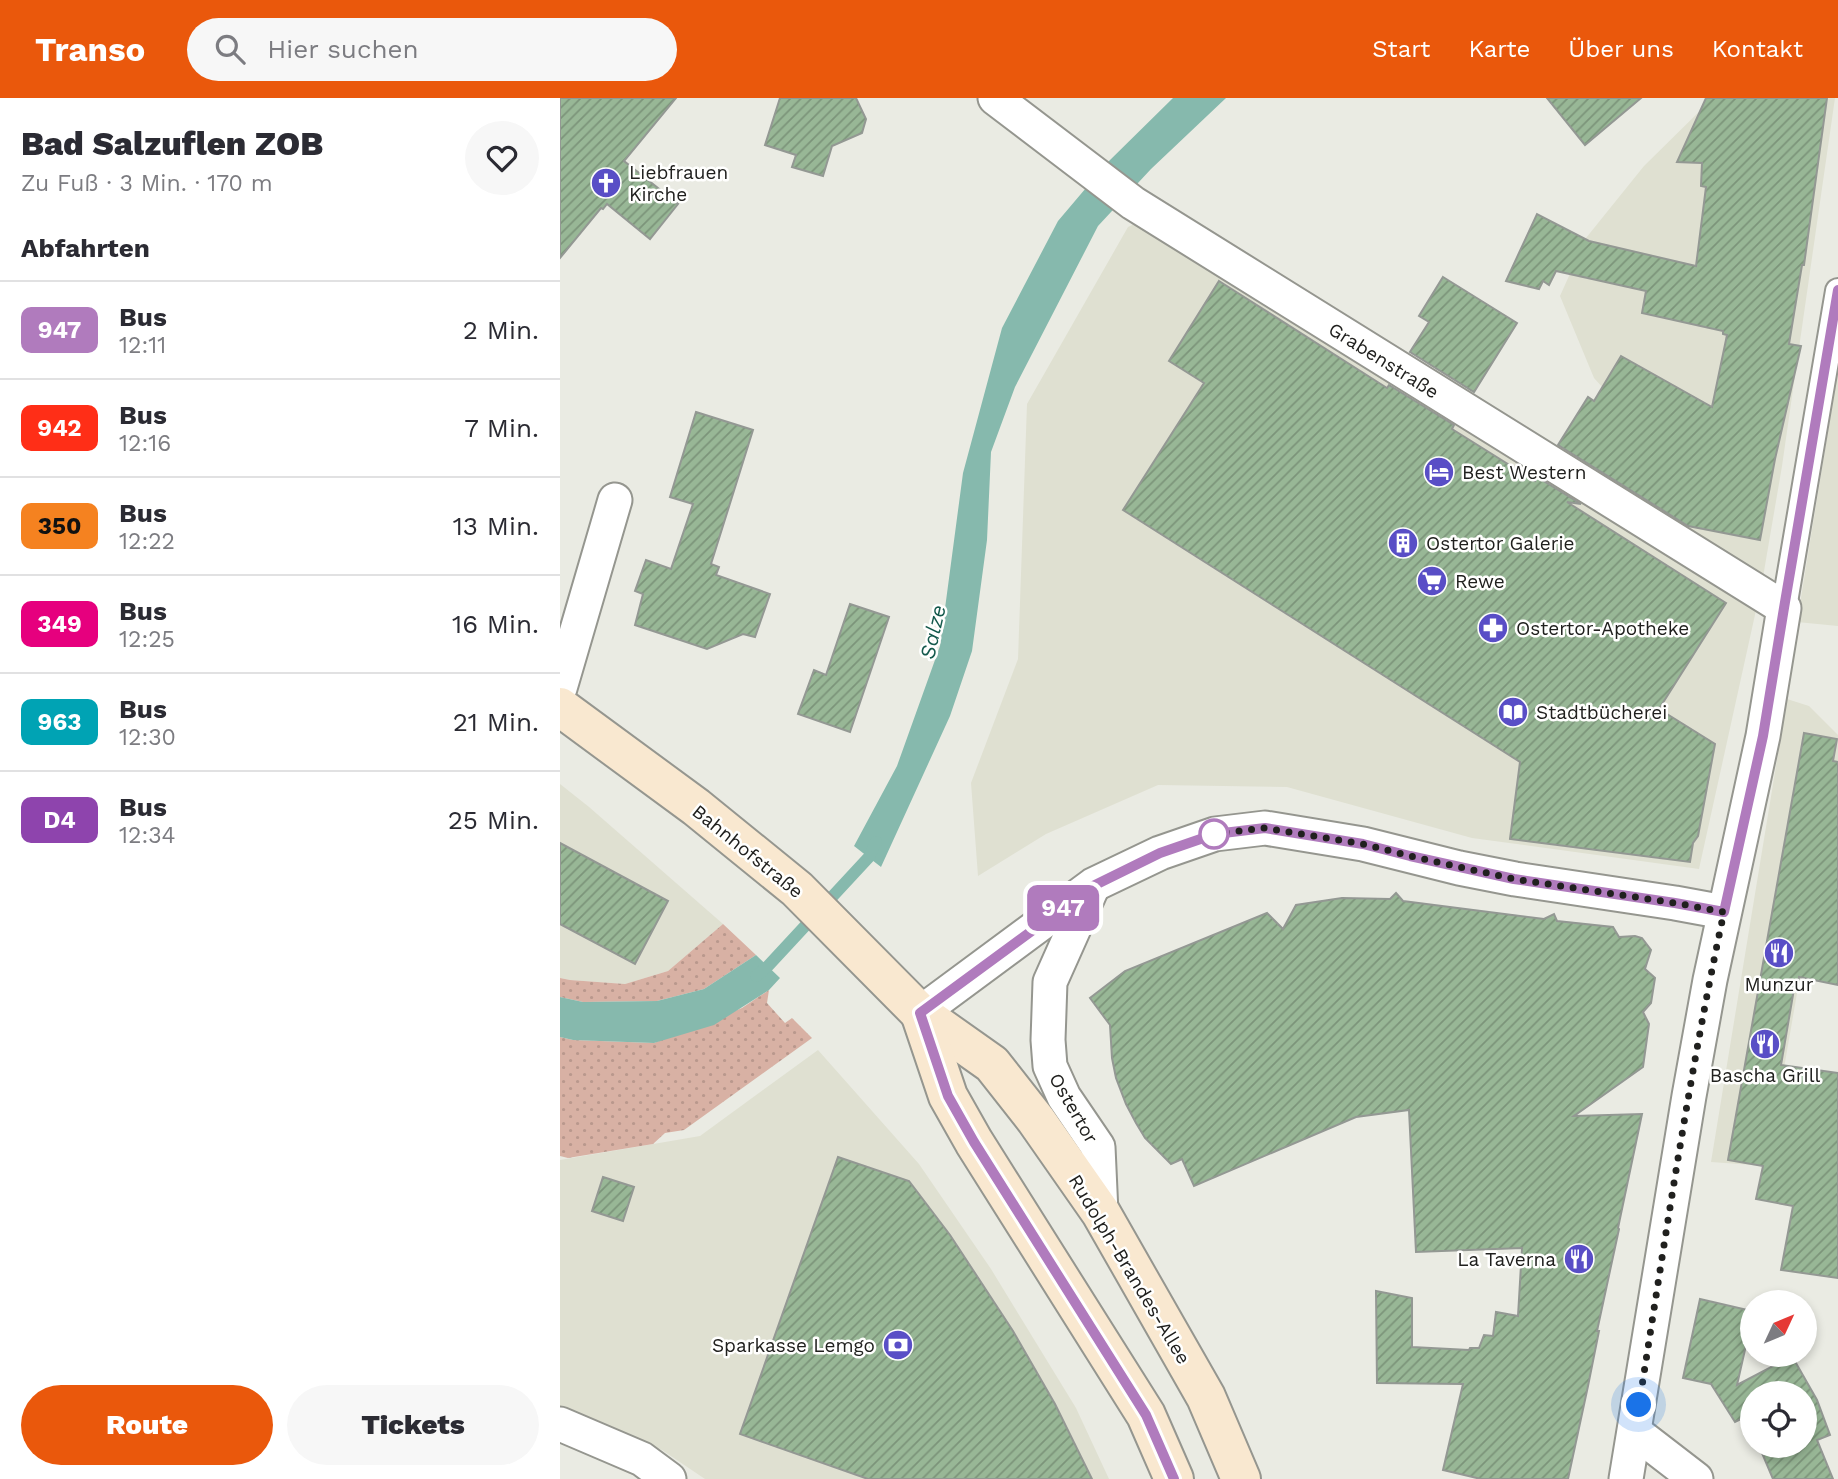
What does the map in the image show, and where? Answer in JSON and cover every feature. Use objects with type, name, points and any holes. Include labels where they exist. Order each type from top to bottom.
[{"type":"main road","name":"Bahnhofstraße","points":[[560,708],[696,807],[797,888],[920,1013]]},
{"type":"main road","name":"Rudolph-Brandes-Allee","points":[[920,1013],[992,1064],[1037,1120],[1101,1213],[1206,1397],[1241,1479]]},
{"type":"main road","points":[[920,1013],[948,1096],[974,1142],[1146,1415],[1174,1479]]},
{"type":"street","name":"Grabenstraße","points":[[995,98],[1133,203],[1784,608]]},
{"type":"street","points":[[1626,1479],[1689,1096],[1710,980],[1763,736],[1838,291]]},
{"type":"street","points":[[560,688],[615,500]]},
{"type":"street","points":[[920,1013],[1093,886],[1160,853],[1215,834],[1265,828],[1363,844],[1514,879],[1724,912]]},
{"type":"street","name":"Ostertor","points":[[1093,886],[1050,982],[1048,1040],[1050,1066],[1064,1097],[1098,1147],[1101,1213]]},
{"type":"street","points":[[560,1424],[642,1459],[669,1479]]},
{"type":"street","points":[[1635,1432],[1696,1479]]},
{"type":"shaded area","points":[[1713,98],[1835,98],[1782,466],[1762,583],[1699,869],[1472,838],[1287,787],[1158,785],[1046,834],[978,876],[971,783],[1018,659],[1027,404],[1128,227],[1169,207],[1583,471],[1622,409],[1594,378],[1560,296],[1586,238],[1644,166]]},
{"type":"shaded area","points":[[1838,370],[1838,626],[1797,622]]},
{"type":"shaded area","points":[[1787,699],[1809,706],[1838,735],[1838,823],[1808,930],[1767,1166],[1711,1162]]},
{"type":"shaded area","points":[[560,784],[723,924],[668,971],[625,984],[560,978]]},
{"type":"shaded area","points":[[723,924],[756,955],[704,989],[657,1001],[583,1002],[560,997],[560,978],[625,984],[668,971]]},
{"type":"shaded area","points":[[769,990],[767,1003],[785,1023],[792,1018],[812,1038],[684,1130],[665,1133],[653,1144],[568,1158],[560,1156],[560,1037],[573,1040],[654,1043],[742,1008]]},
{"type":"shaded area","points":[[818,1050],[919,1164],[991,1269],[1076,1408],[1109,1479],[705,1479],[662,1450],[560,1406],[560,1160],[700,1136]]},
{"type":"water","points":[[1173,98],[1226,98],[1151,169],[1098,226],[1015,387],[991,452],[987,540],[972,651],[950,716],[881,867],[854,846],[897,766],[940,646],[963,473],[1002,328],[1058,221],[1108,162]]},
{"type":"water","points":[[756,955],[780,978],[769,990],[714,1025],[654,1043],[573,1040],[560,1037],[560,997],[583,1002],[657,1001],[704,989]]},
{"type":"building","name":"Liebfrauen Kirche","points":[[560,98],[676,98],[624,161],[678,204],[650,239],[607,204],[560,258]]},
{"type":"building","points":[[780,98],[856,98],[866,119],[862,133],[832,146],[823,176],[792,167],[796,155],[765,145]]},
{"type":"building","points":[[1547,98],[1641,98],[1585,145]]},
{"type":"building","points":[[1706,98],[1827,98],[1804,265],[1789,344],[1801,346],[1760,540],[1688,526],[1558,445],[1588,397],[1594,401],[1621,356],[1712,407],[1727,335],[1723,334],[1723,331],[1642,313],[1646,291],[1556,271],[1549,285],[1543,281],[1539,289],[1506,281],[1537,214],[1589,241],[1696,266],[1706,187],[1701,186],[1702,163],[1677,162]]},
{"type":"building","points":[[1443,277],[1517,323],[1474,392],[1410,352],[1429,322],[1419,316]]},
{"type":"building","name":"Ostertor Galerie","points":[[1219,281],[1387,388],[1389,385],[1454,425],[1452,429],[1535,481],[1537,477],[1581,504],[1567,502],[1726,603],[1659,709],[1715,744],[1698,836],[1693,843],[1690,862],[1510,839],[1520,762],[1123,510],[1204,383],[1169,361]]},
{"type":"building","points":[[696,412],[753,430],[711,564],[719,567],[716,575],[770,594],[755,637],[743,634],[707,649],[635,625],[643,594],[635,591],[646,560],[671,569],[693,504],[670,497]]},
{"type":"building","points":[[850,604],[889,617],[850,732],[798,714],[814,670],[826,675]]},
{"type":"building","points":[[1804,733],[1837,739],[1833,761],[1838,762],[1838,985],[1799,977],[1797,990],[1794,989],[1781,1065],[1838,1073],[1838,1278],[1781,1270],[1793,1206],[1756,1199],[1763,1166],[1728,1160]]},
{"type":"building","points":[[560,843],[668,901],[635,964],[560,924]]},
{"type":"building","points":[[1396,893],[1403,901],[1544,919],[1554,914],[1557,921],[1613,927],[1619,937],[1642,938],[1651,950],[1645,969],[1655,978],[1651,1003],[1643,1012],[1649,1024],[1643,1067],[1574,1116],[1642,1114],[1568,1479],[1481,1479],[1443,1470],[1463,1384],[1377,1383],[1376,1291],[1412,1298],[1412,1347],[1469,1350],[1479,1348],[1484,1335],[1493,1336],[1496,1312],[1518,1316],[1522,1248],[1416,1252],[1409,1110],[1356,1117],[1194,1186],[1182,1159],[1171,1164],[1145,1138],[1136,1123],[1116,1078],[1110,1025],[1090,998],[1125,971],[1267,913],[1283,929],[1296,905],[1342,898],[1390,899]]},
{"type":"building","name":"Sparkasse Lemgo","points":[[838,1157],[909,1181],[950,1235],[1013,1331],[1055,1404],[1092,1479],[868,1479],[740,1434]]},
{"type":"building","points":[[603,1177],[634,1187],[623,1221],[592,1211]]},
{"type":"building","points":[[1700,1299],[1740,1308],[1741,1367],[1737,1385],[1740,1383],[1740,1420],[1735,1422],[1711,1384],[1683,1378]]},
{"type":"building","points":[[1771,1367],[1798,1367],[1806,1381],[1745,1381]]},
{"type":"building","points":[[1817,1400],[1830,1435],[1817,1440]]},
{"type":"building","points":[[1817,1440],[1833,1479],[1773,1479],[1764,1458],[1817,1458]]},
{"type":"waterway","name":"Salze","points":[[756,976],[869,857],[876,842]]},
{"type":"bus line","name":"947","points":[[1174,1479],[1146,1415],[974,1142],[948,1096],[920,1013],[1093,886],[1160,853],[1215,834],[1265,828],[1363,844],[1514,879],[1724,912],[1763,736],[1838,290]]},
{"type":"place","name":"Liebfrauen Kirche","points":[[606,183]]},
{"type":"place","name":"Best Western","points":[[1439,472]]},
{"type":"place","name":"Ostertor Galerie","points":[[1403,543]]},
{"type":"place","name":"Rewe","points":[[1432,581]]},
{"type":"place","name":"Ostertor-Apotheke","points":[[1493,628]]},
{"type":"place","name":"Stadtbücherei","points":[[1513,712]]},
{"type":"place","name":"Munzur","points":[[1779,953]]},
{"type":"place","name":"Bascha Grill","points":[[1765,1044]]},
{"type":"place","name":"La Taverna","points":[[1579,1259]]},
{"type":"place","name":"Sparkasse Lemgo","points":[[898,1345]]},
{"type":"route","points":[[1214,834],[1265,828],[1363,844],[1514,879],[1724,912],[1689,1096],[1639,1405]]}]
